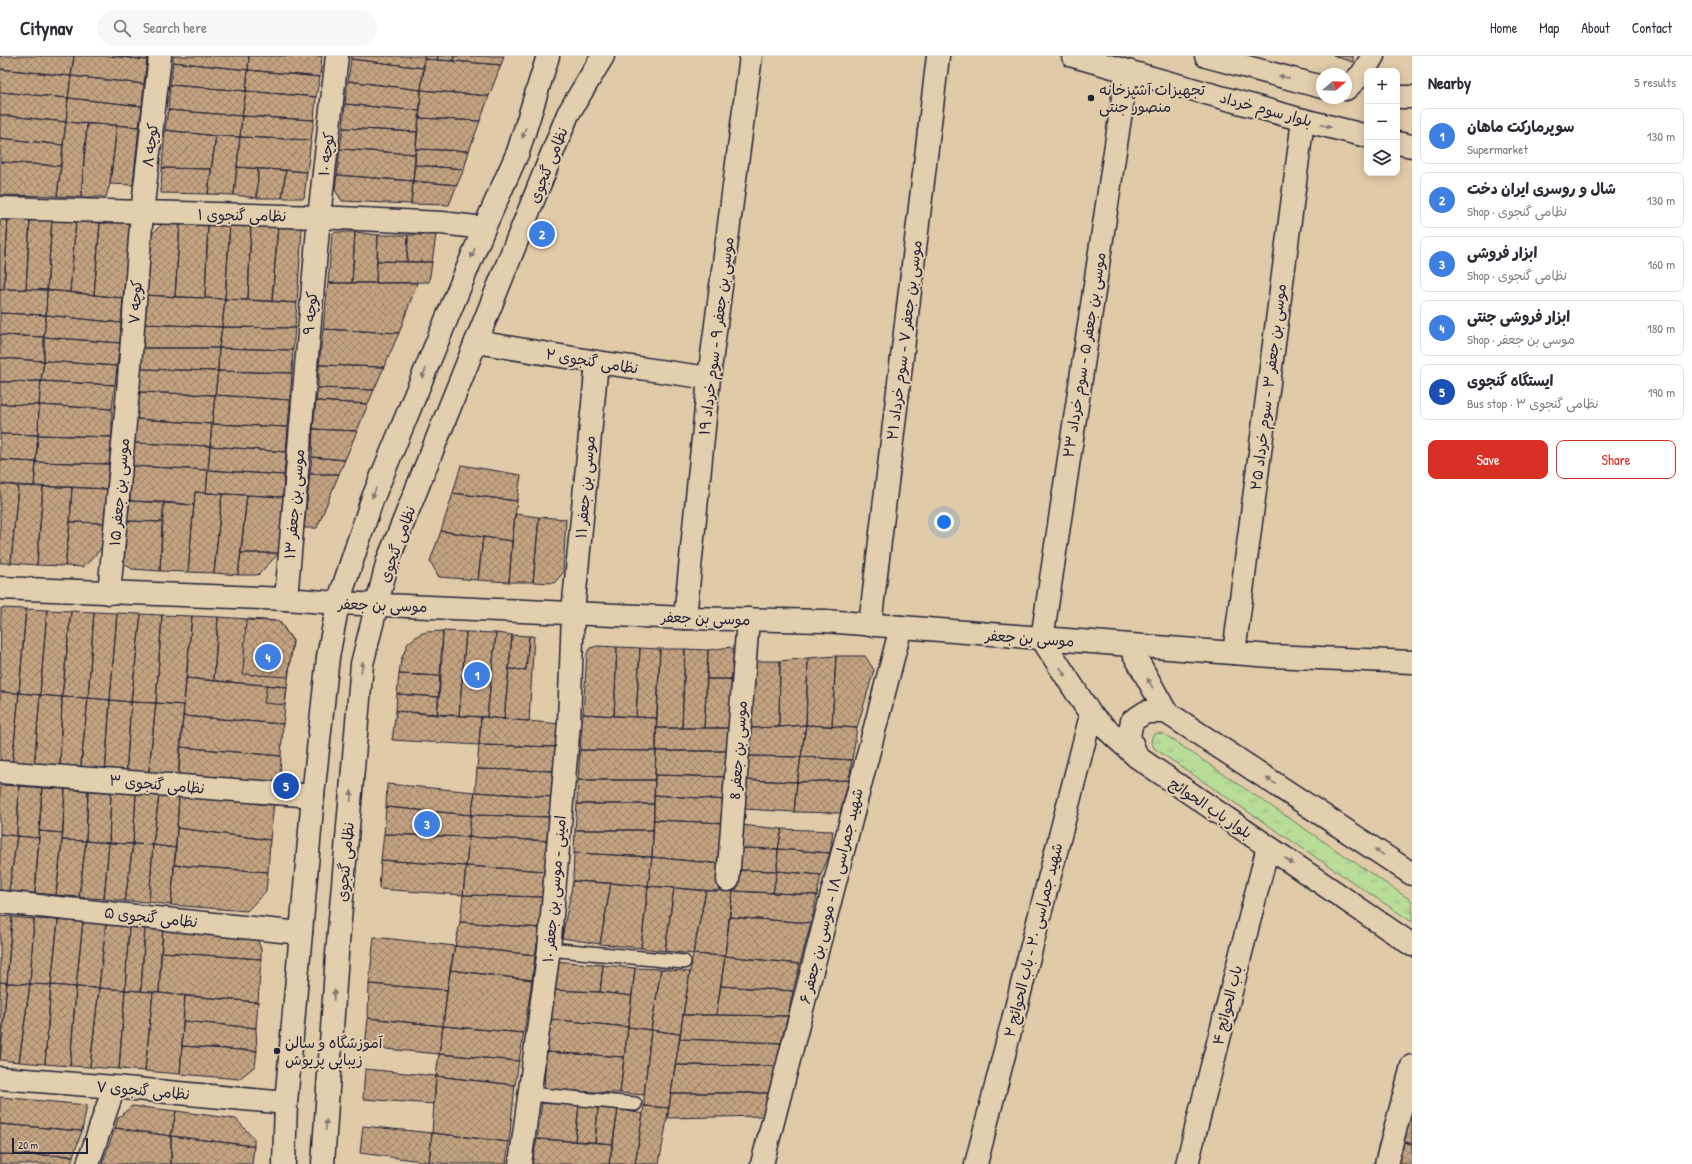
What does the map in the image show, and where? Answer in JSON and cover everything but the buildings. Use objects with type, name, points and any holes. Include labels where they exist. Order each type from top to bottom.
[{"type":"street","name":"کوچه ۸","points":[[142,213],[160,56]]},
{"type":"street","name":"کوچه ۱۰","points":[[319,217],[334,92],[336,56]]},
{"type":"street","points":[[530,56],[533,67],[533,106]]},
{"type":"street","points":[[284,1164],[286,1103],[313,796],[328,657],[338,603],[372,500],[484,228],[518,152],[548,56]]},
{"type":"street","name":"موسی بن جعفر ۹ - سوم خرداد ۱۹","points":[[685,618],[709,378],[751,56]]},
{"type":"street","name":"موسی بن جعفر ۷ - سوم خرداد ۲۱","points":[[870,625],[938,56]]},
{"type":"street","name":"بلوار سوم خرداد","points":[[1073,56],[1303,120],[1364,135]]},
{"type":"street","points":[[1206,56],[1316,85]]},
{"type":"street","points":[[1352,84],[1362,74],[1373,56]]},
{"type":"street","name":"نظامی گنجوی","points":[[323,1164],[337,954],[362,664],[376,604],[388,560],[568,114],[602,57]]},
{"type":"street","name":"موسی بن جعفر ۵ - سوم خرداد ۲۳","points":[[1042,639],[1127,71]]},
{"type":"street","points":[[1352,93],[1364,94]]},
{"type":"street","points":[[1400,97],[1412,97]]},
{"type":"street","name":"موسی بن جعفر ۳ - سوم خرداد ۲۵","points":[[1234,653],[1303,120]]},
{"type":"street","points":[[1400,144],[1412,146]]},
{"type":"street","name":"نظامی گنجوی ۱","points":[[0,208],[319,217],[442,223],[484,228]]},
{"type":"street","name":"کوچه ۷","points":[[128,391],[142,213]]},
{"type":"street","name":"کوچه ۹","points":[[302,410],[319,217]]},
{"type":"street","name":"نظامی گنجوی ۲","points":[[476,342],[597,362],[709,378]]},
{"type":"street","name":"موسی بن جعفر ۱۱","points":[[573,612],[597,362]]},
{"type":"street","name":"موسی بن جعفر ۱۵","points":[[109,593],[128,391]]},
{"type":"street","name":"موسی بن جعفر ۱۳","points":[[286,598],[302,410]]},
{"type":"street","name":"موسی بن جعفر","points":[[0,588],[286,598],[338,603],[685,618],[825,622],[1234,653],[1412,662]]},
{"type":"street","name":"امینی - موسی بن جعفر ۱۰","points":[[520,1164],[549,949],[569,723],[573,612]]},
{"type":"street","name":"موسی بن جعفر 8","points":[[728,880],[748,619]]},
{"type":"street","name":"شهید جمراسی ۱۸ - موسی بن جعفر ۶","points":[[762,1164],[901,627]]},
{"type":"street","name":"بلوار باب الحوائج","points":[[1042,639],[1091,715],[1137,757],[1412,945]]},
{"type":"street","points":[[1129,645],[1166,712],[1412,874]]},
{"type":"street","points":[[1137,757],[1129,736],[1132,721],[1146,712],[1166,712]]},
{"type":"street","name":"شهید جمراسی ۲۰ - باب الحوائج ۲","points":[[976,1164],[1091,715]]},
{"type":"street","name":"نظامی گنجوی ۳","points":[[0,772],[313,796]]},
{"type":"street","name":"باب الحوائج ۴","points":[[1187,1164],[1268,847]]},
{"type":"street","name":"نظامی گنجوی ۵","points":[[0,902],[301,933]]},
{"type":"street","points":[[1386,1164],[1412,1066]]},
{"type":"street","name":"نظامی گنجوی ۷","points":[[0,1078],[286,1103]]},
{"type":"street","points":[[88,1164],[114,1087]]},
{"type":"lane","points":[[549,949],[684,962]]},
{"type":"lane","points":[[529,1094],[635,1104]]},
{"type":"green space","points":[[1158,733],[1164,734],[1412,901],[1412,922],[1155,749],[1151,742],[1153,735]]},
{"type":"place","name":"تجهیزات آشپزخانه منصور جنتی","points":[[1091,98]]},
{"type":"place","name":"شال و روسری ایران دخت","points":[[542,234]]},
{"type":"place","name":"ابزار فروشی جنتی","points":[[268,657]]},
{"type":"place","name":"سوپرمارکت ماهان","points":[[477,675]]},
{"type":"place","name":"ایستگاه گنجوی","points":[[286,786]]},
{"type":"place","name":"ابزار فروشی","points":[[427,824]]},
{"type":"place","name":"آموزشگاه و سالن زیبایی پریوش","points":[[277,1051]]}]
